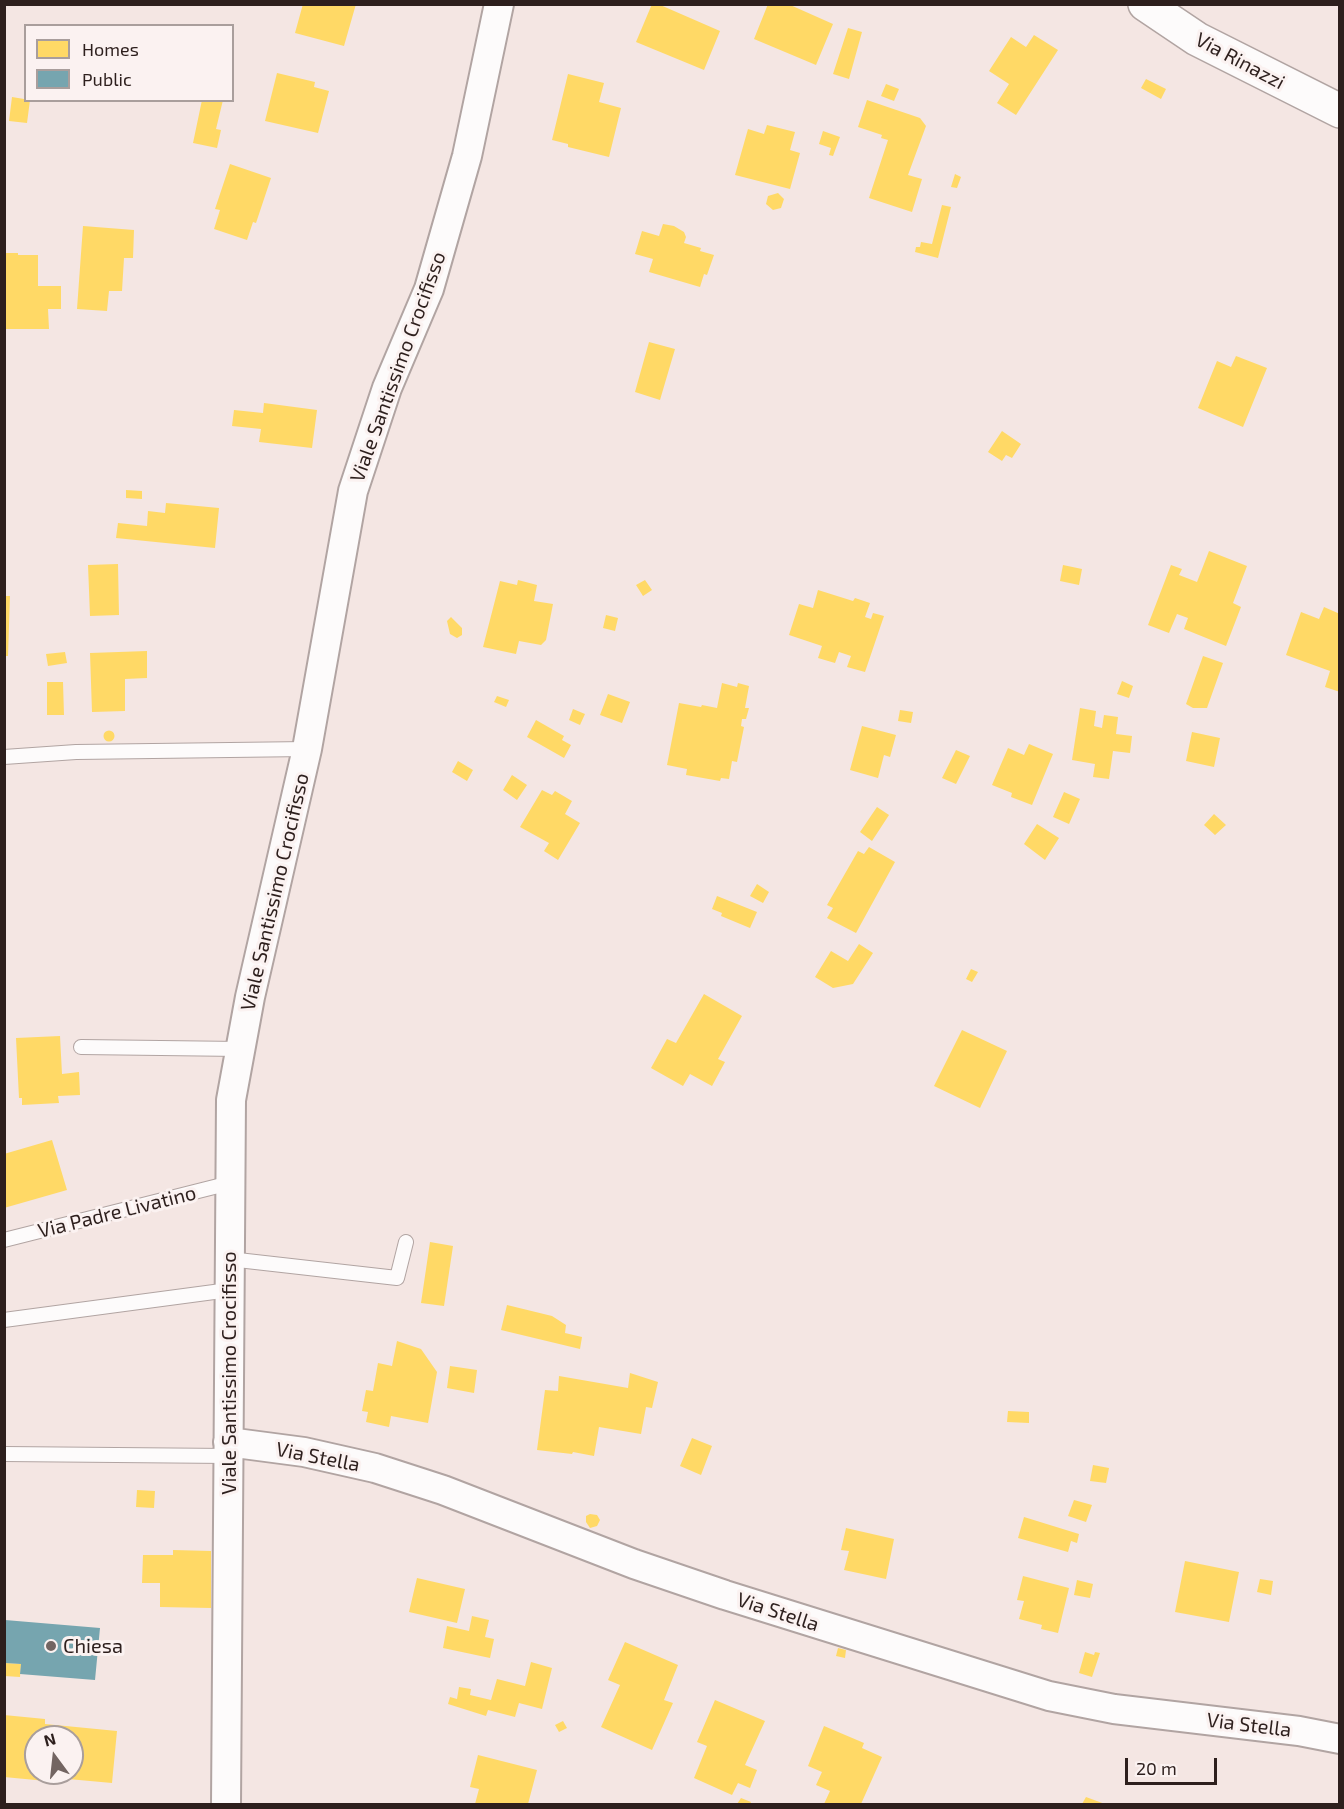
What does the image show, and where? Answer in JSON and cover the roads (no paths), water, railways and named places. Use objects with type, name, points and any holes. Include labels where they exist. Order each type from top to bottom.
[{"type":"street","name":"Viale Santissimo Crocifisso","points":[[226,1804],[231,1100],[250,997],[307,749],[353,491],[387,388],[429,289],[467,156],[499,4]]},
{"type":"street","name":"Via Rinazzi","points":[[1145,4],[1197,39],[1340,111]]},
{"type":"street","name":"Via Stella","points":[[228,1449],[304,1452],[375,1468],[443,1490],[634,1564],[724,1595],[1049,1696],[1114,1709],[1299,1731],[1340,1739]]},
{"type":"lane","points":[[4,757],[76,752],[307,749]]},
{"type":"lane","points":[[81,1047],[240,1049]]},
{"type":"lane","name":"Via Padre Livatino","points":[[4,1240],[230,1184]]},
{"type":"lane","points":[[230,1259],[397,1278],[406,1242]]},
{"type":"lane","points":[[4,1320],[229,1290]]},
{"type":"lane","points":[[4,1454],[228,1449]]},
{"type":"place","name":"Chiesa","points":[[51,1646]]}]
